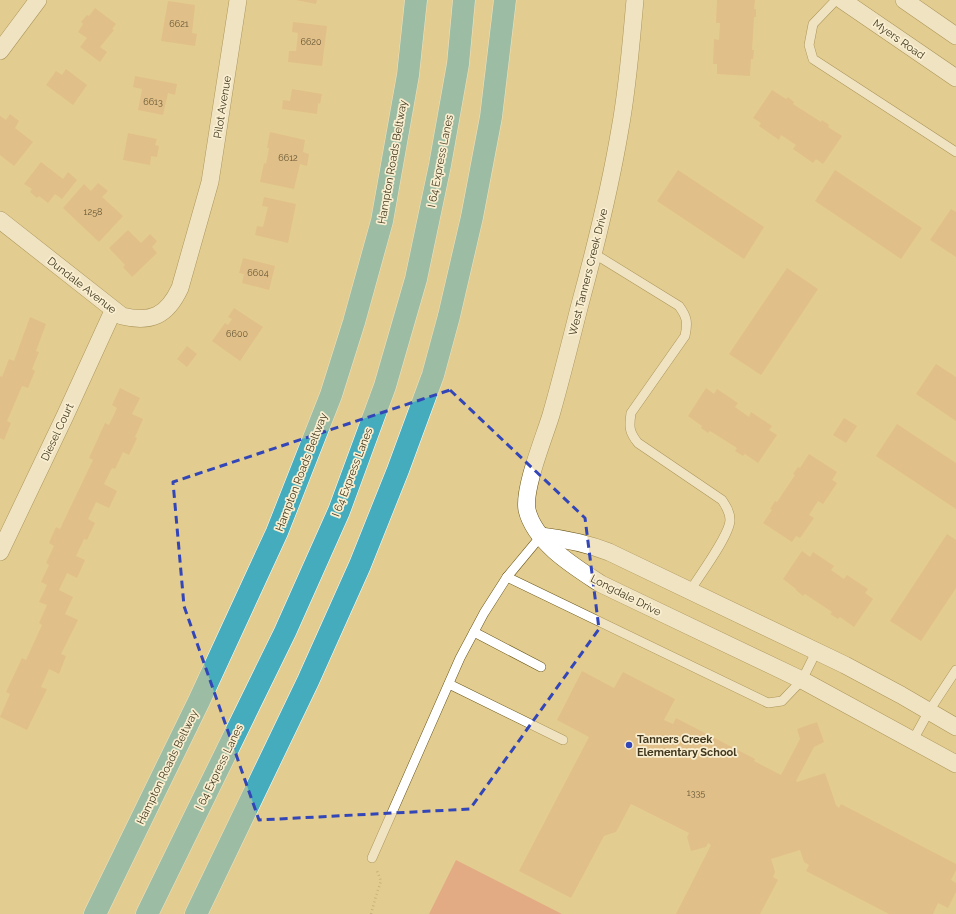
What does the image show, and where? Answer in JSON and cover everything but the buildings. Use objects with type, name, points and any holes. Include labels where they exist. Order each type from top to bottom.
[{"type":"highway","name":"Hampton Roads Beltway","points":[[95,914],[199,701],[277,532],[331,394],[354,322],[382,221],[408,75],[416,0]]},
{"type":"highway","name":"I 64 Express Lanes","points":[[147,914],[285,632],[338,510],[385,386],[416,280],[440,165],[458,64],[464,0]]},
{"type":"highway","points":[[196,914],[308,681],[360,565],[398,470],[433,375],[449,316],[472,217],[491,117],[505,0]]},
{"type":"street","points":[[0,51],[38,0]]},
{"type":"street","name":"Pilot Avenue","points":[[201,214],[210,182],[238,0]]},
{"type":"street","name":"West Tanners Creek Drive","points":[[541,536],[533,526],[527,509],[527,490],[550,416],[593,253],[620,129],[628,72],[634,0]]},
{"type":"street","name":"Myers Road","points":[[842,0],[956,78]]},
{"type":"street","points":[[904,0],[956,36]]},
{"type":"street","name":"Dundale Avenue","points":[[0,220],[113,310],[122,316],[136,320],[150,318],[164,312],[174,301],[180,288],[201,214]]},
{"type":"street","name":"Diesel Court","points":[[0,552],[113,310]]},
{"type":"street","points":[[541,536],[570,540],[610,552],[859,673],[956,727]]},
{"type":"street","name":"Longdale Drive","points":[[541,536],[572,565],[601,584],[802,680],[956,764]]},
{"type":"lane","points":[[836,0],[813,24],[809,45],[813,59],[956,152]]},
{"type":"lane","points":[[593,253],[678,306],[684,313],[688,324],[686,336],[632,413],[629,424],[632,435],[638,443],[722,500],[728,507],[730,519],[727,534],[690,591]]},
{"type":"lane","points":[[372,858],[460,658],[484,612],[507,578],[541,536]]},
{"type":"lane","points":[[507,578],[768,703],[782,701],[802,680],[816,652]]},
{"type":"lane","points":[[474,632],[541,667]]},
{"type":"lane","points":[[913,740],[929,711],[956,670]]},
{"type":"lane","points":[[449,684],[563,740]]},
{"type":"path","points":[[371,914],[382,881],[372,858]]},
{"type":"highlighted area","points":[[450,390],[585,518],[599,629],[470,809],[259,820],[184,606],[173,482]]},
{"type":"shaded area","points":[[456,860],[562,914],[429,914]]},
{"type":"place","name":"Tanners Creek Elementary School","points":[[629,745]]}]
